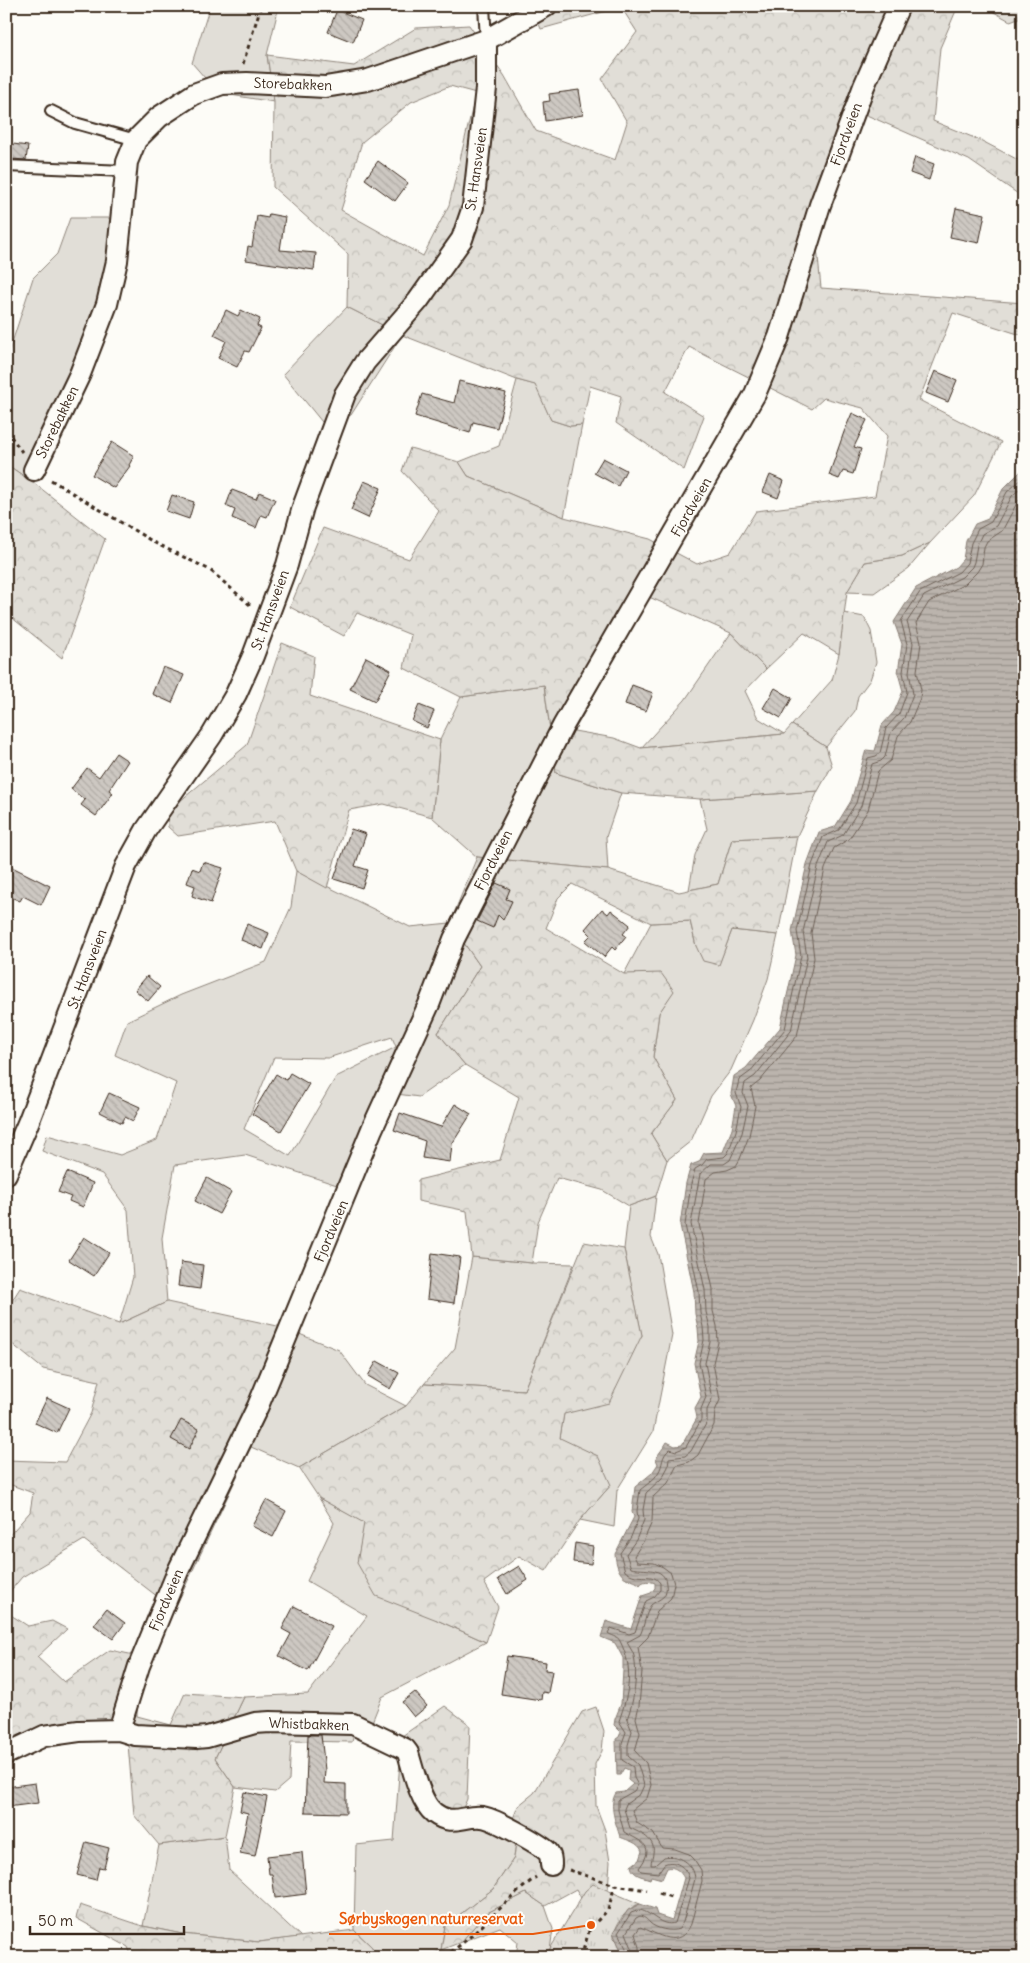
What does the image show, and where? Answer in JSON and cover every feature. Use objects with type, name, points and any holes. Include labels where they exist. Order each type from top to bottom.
[{"type":"street","name":"Storebakken","points":[[34,470],[80,374],[107,304],[117,261],[127,162],[136,140],[158,117],[194,94],[222,84],[325,87],[368,80],[486,40],[546,6]]},
{"type":"street","name":"Fjordveien","points":[[119,1730],[139,1666],[178,1571],[258,1406],[372,1129],[430,1002],[454,939],[563,726],[755,394],[779,337],[820,205],[864,86],[899,6]]},
{"type":"street","name":"St. Hansveien","points":[[6,1174],[28,1122],[126,866],[146,830],[212,735],[236,694],[269,616],[287,565],[303,507],[345,394],[365,362],[418,301],[462,238],[473,207],[486,88],[486,40]]},
{"type":"street","name":"Whistbakken","points":[[6,1754],[44,1736],[79,1731],[119,1730],[135,1735],[196,1738],[255,1723],[352,1724],[404,1749],[408,1753],[424,1798],[432,1812],[445,1820],[482,1817],[494,1822],[545,1850],[551,1859],[551,1865]]},
{"type":"lane","points":[[484,6],[486,40]]},
{"type":"lane","points":[[51,110],[75,123],[136,140]]},
{"type":"lane","points":[[6,166],[125,171]]},
{"type":"path","points":[[236,83],[261,6]]},
{"type":"path","points":[[34,470],[156,543],[210,570],[256,610],[269,616]]},
{"type":"path","points":[[444,1957],[465,1943],[499,1908],[551,1865],[562,1866],[572,1872],[615,1885],[647,1890]]},
{"type":"path","points":[[581,1957],[590,1928],[608,1910],[615,1885]]},
{"type":"path","points":[[659,1893],[671,1897]]},
{"type":"green space","points":[[210,6],[279,6],[267,55],[274,102],[218,93],[192,63]]},
{"type":"green space","points":[[532,6],[958,6],[940,48],[933,121],[982,141],[1024,163],[1024,198],[969,160],[862,113],[817,247],[821,288],[1024,303],[1024,336],[953,313],[919,400],[1001,442],[974,496],[930,543],[902,556],[865,562],[847,592],[839,654],[804,633],[766,669],[731,633],[649,597],[574,731],[614,738],[641,748],[784,734],[792,725],[826,747],[832,766],[818,791],[700,799],[621,793],[556,773],[544,685],[461,697],[404,668],[411,635],[357,613],[344,636],[290,607],[323,528],[409,559],[439,511],[402,471],[410,448],[459,462],[468,476],[564,517],[650,539],[697,564],[730,553],[756,511],[875,496],[887,436],[863,408],[824,398],[812,409],[689,347],[665,392],[704,416],[684,470],[616,423],[621,396],[590,386],[582,425],[570,426],[551,420],[535,385],[517,380],[402,335],[347,307],[348,254],[273,187],[274,102],[267,55],[354,66],[416,28],[469,25],[504,75],[536,131],[615,160],[627,122],[602,79],[637,32],[621,7],[541,29]],"holes":[[[450,86],[476,93],[449,205],[423,256],[341,210],[362,142],[411,102]]]},
{"type":"green space","points":[[983,6],[1024,6],[1024,16],[1010,21]]},
{"type":"green space","points":[[70,218],[112,218],[101,303],[73,380],[33,450],[34,483],[6,464],[6,361],[33,278],[57,254]]},
{"type":"green space","points":[[347,307],[402,335],[351,415],[322,422],[283,374]]},
{"type":"green space","points":[[517,380],[536,385],[551,420],[570,426],[582,425],[564,517],[468,476],[459,462],[499,446]]},
{"type":"green space","points":[[6,464],[34,483],[105,539],[62,658],[6,613]]},
{"type":"green space","points":[[930,543],[909,568],[874,593],[847,592],[865,562],[902,556]]},
{"type":"green space","points":[[844,613],[864,617],[871,631],[876,662],[870,680],[858,696],[855,711],[826,747],[792,725],[832,680],[839,654]]},
{"type":"green space","points":[[731,633],[766,669],[745,691],[758,718],[784,734],[641,748],[685,700]]},
{"type":"green space","points":[[282,643],[314,656],[310,696],[440,740],[432,817],[384,804],[349,810],[327,888],[296,871],[275,821],[178,836],[168,827],[167,812],[247,745]]},
{"type":"green space","points":[[544,685],[556,773],[621,793],[606,837],[608,870],[477,857],[432,817],[440,740],[461,697]]},
{"type":"green space","points":[[818,791],[797,836],[732,839],[718,884],[689,890],[695,855],[707,829],[700,799]]},
{"type":"green space","points":[[797,836],[778,935],[732,930],[719,965],[703,961],[696,946],[690,921],[651,923],[572,884],[558,898],[546,928],[624,974],[661,973],[674,991],[659,1013],[653,1057],[677,1100],[651,1134],[667,1160],[656,1196],[629,1206],[602,1190],[557,1178],[538,1222],[532,1263],[472,1257],[467,1211],[418,1201],[418,1180],[500,1160],[519,1097],[465,1065],[438,1033],[480,966],[450,923],[477,857],[608,870],[679,892],[718,884],[732,839]]},
{"type":"green space","points":[[296,871],[410,927],[450,923],[480,966],[438,1033],[465,1065],[419,1097],[382,1092],[340,1186],[245,1155],[175,1165],[162,1238],[167,1302],[119,1324],[133,1277],[128,1210],[102,1174],[42,1151],[47,1135],[120,1155],[157,1140],[176,1083],[115,1055],[127,1021],[181,995],[266,962],[291,907]],"holes":[[[392,1037],[396,1047],[336,1077],[290,1156],[244,1129],[274,1057],[328,1058]]]},
{"type":"green space","points":[[690,921],[696,946],[719,964],[732,930],[778,935],[768,979],[753,1020],[731,1070],[711,1096],[691,1141],[667,1160],[651,1134],[677,1100],[653,1057],[659,1013],[673,991],[624,974],[651,923]]},
{"type":"green space","points":[[656,1196],[651,1237],[658,1254],[672,1335],[653,1432],[617,1490],[614,1527],[580,1520],[611,1485],[560,1438],[564,1413],[642,1336],[624,1249],[629,1206]]},
{"type":"green space","points":[[584,1242],[624,1249],[642,1335],[609,1403],[564,1414],[560,1438],[598,1456],[611,1485],[580,1520],[546,1571],[519,1556],[484,1582],[498,1607],[486,1642],[376,1596],[357,1563],[364,1523],[319,1498],[299,1468],[406,1406],[424,1384],[524,1390]]},
{"type":"green space","points":[[472,1257],[532,1263],[574,1264],[524,1390],[424,1384],[455,1348]]},
{"type":"green space","points":[[20,1288],[119,1324],[167,1302],[282,1327],[251,1447],[176,1606],[158,1597],[84,1540],[22,1577],[6,1596],[6,1539],[30,1512],[33,1493],[6,1483],[6,1460],[65,1462],[91,1413],[99,1381],[43,1369],[6,1339],[6,1310]]},
{"type":"green space","points":[[282,1327],[339,1350],[365,1385],[406,1406],[299,1468],[251,1447]]},
{"type":"green space","points":[[319,1498],[365,1523],[357,1563],[437,1620],[486,1642],[382,1697],[372,1722],[357,1721],[352,1742],[291,1741],[289,1780],[275,1792],[235,1787],[215,1758],[244,1697],[308,1694],[367,1616],[307,1581],[334,1523]]},
{"type":"green space","points":[[6,1612],[28,1626],[52,1621],[67,1629],[37,1657],[64,1682],[110,1650],[139,1656],[137,1716],[171,1725],[185,1693],[244,1697],[215,1758],[235,1787],[225,1836],[159,1845],[134,1815],[128,1744],[106,1719],[37,1729],[6,1746]]},
{"type":"green space","points":[[445,1706],[470,1725],[467,1799],[460,1815],[441,1810],[400,1761],[402,1736]]},
{"type":"green space","points":[[596,1707],[604,1731],[602,1751],[595,1764],[596,1806],[605,1830],[610,1862],[607,1903],[588,1911],[576,1889],[545,1906],[526,1893],[485,1914],[461,1942],[441,1950],[445,1926],[493,1889],[514,1858],[516,1842],[507,1834],[518,1806],[534,1793],[582,1712]]},
{"type":"green space","points":[[400,1761],[460,1815],[516,1842],[514,1858],[493,1889],[445,1926],[441,1950],[426,1957],[373,1957],[372,1947],[354,1930],[356,1845],[394,1841]]},
{"type":"green space","points":[[225,1836],[229,1870],[301,1937],[259,1942],[182,1934],[143,1926],[159,1845]]},
{"type":"green space","points":[[593,1884],[640,1904],[630,1909],[622,1917],[616,1928],[614,1938],[619,1943],[621,1950],[619,1955],[615,1957],[545,1957],[585,1891]]},
{"type":"green space","points":[[526,1893],[545,1906],[553,1929],[549,1957],[516,1957],[518,1942],[500,1927],[461,1942],[485,1914]]},
{"type":"green space","points":[[80,1905],[143,1926],[182,1934],[259,1942],[354,1930],[372,1947],[373,1957],[132,1957],[128,1947],[76,1918]]},
{"type":"water","points":[[1024,468],[1024,1957],[615,1957],[619,1955],[621,1950],[613,1933],[628,1910],[640,1904],[655,1909],[657,1915],[672,1920],[684,1878],[675,1868],[667,1868],[662,1879],[651,1876],[650,1879],[636,1874],[631,1866],[639,1860],[642,1851],[636,1844],[620,1837],[613,1809],[614,1798],[616,1793],[624,1792],[633,1784],[628,1780],[629,1770],[624,1768],[620,1775],[617,1775],[616,1739],[621,1732],[614,1725],[621,1704],[623,1658],[615,1643],[601,1637],[606,1621],[631,1629],[642,1596],[651,1593],[655,1588],[655,1583],[647,1581],[640,1585],[622,1575],[618,1568],[615,1554],[634,1517],[632,1512],[635,1487],[652,1473],[658,1464],[656,1459],[667,1442],[675,1446],[682,1445],[697,1418],[695,1408],[701,1397],[694,1363],[699,1341],[694,1292],[680,1225],[686,1183],[691,1165],[699,1162],[704,1153],[723,1152],[732,1129],[736,1106],[731,1094],[734,1076],[746,1068],[780,1028],[796,955],[792,931],[807,864],[819,832],[835,827],[851,801],[866,750],[875,751],[882,725],[894,712],[903,691],[898,673],[902,644],[894,622],[916,588],[956,567],[963,559],[966,541],[975,524],[988,519],[1003,489]]},
{"type":"building","points":[[337,10],[362,20],[353,42],[328,32]]},
{"type":"building","points":[[579,90],[583,115],[545,121],[543,102],[550,101],[549,94]]},
{"type":"building","points":[[13,144],[28,146],[26,160],[11,159]]},
{"type":"building","points":[[915,157],[934,164],[929,180],[910,173]]},
{"type":"building","points":[[378,161],[408,183],[395,201],[365,179]]},
{"type":"building","points":[[956,208],[985,214],[979,243],[950,237]]},
{"type":"building","points":[[269,214],[285,217],[280,250],[316,253],[314,270],[246,260],[248,246],[252,247],[257,216],[268,218]]},
{"type":"building","points":[[226,310],[238,316],[241,310],[260,319],[257,326],[261,328],[249,352],[245,351],[237,367],[218,358],[226,341],[214,335]]},
{"type":"building","points":[[935,371],[957,380],[948,402],[926,393]]},
{"type":"building","points":[[459,381],[506,393],[497,428],[473,422],[470,433],[415,416],[422,394],[454,403]]},
{"type":"building","points":[[852,413],[867,420],[854,447],[861,449],[853,474],[843,471],[839,479],[829,475]]},
{"type":"building","points":[[112,442],[134,456],[130,466],[114,488],[92,475]]},
{"type":"building","points":[[603,458],[626,470],[618,486],[594,473]]},
{"type":"building","points":[[770,475],[784,481],[778,498],[763,492]]},
{"type":"building","points":[[364,481],[381,488],[368,518],[351,510]]},
{"type":"building","points":[[232,490],[256,499],[259,492],[275,499],[267,517],[261,515],[256,528],[232,518],[235,510],[226,506]]},
{"type":"building","points":[[172,495],[194,502],[189,519],[166,511]]},
{"type":"building","points":[[366,657],[391,670],[375,701],[350,689]]},
{"type":"building","points":[[163,667],[184,675],[172,703],[152,694]]},
{"type":"building","points":[[632,685],[653,693],[646,711],[625,704]]},
{"type":"building","points":[[775,688],[792,698],[781,718],[763,708]]},
{"type":"building","points":[[419,705],[434,711],[427,728],[412,721]]},
{"type":"building","points":[[116,753],[128,761],[109,790],[113,793],[96,816],[81,805],[85,800],[71,789],[87,768],[99,777]]},
{"type":"building","points":[[351,829],[366,834],[355,866],[368,870],[362,888],[334,879]]},
{"type":"building","points":[[203,862],[223,868],[211,903],[192,896],[195,886],[187,883],[192,868],[200,871]]},
{"type":"building","points":[[6,864],[50,886],[41,905],[23,896],[20,901],[6,895]]},
{"type":"building","points":[[496,883],[510,889],[506,899],[512,901],[503,920],[498,915],[493,928],[477,921]]},
{"type":"building","points":[[602,909],[608,914],[611,910],[630,925],[623,934],[626,936],[615,950],[612,947],[604,957],[585,941],[591,935],[585,929]]},
{"type":"building","points":[[247,924],[269,933],[263,949],[241,940]]},
{"type":"building","points":[[147,976],[160,987],[148,1001],[135,990]]},
{"type":"building","points":[[290,1073],[309,1084],[281,1131],[252,1114],[276,1074],[286,1080]]},
{"type":"building","points":[[109,1093],[140,1107],[133,1121],[125,1117],[122,1123],[100,1112]]},
{"type":"building","points":[[455,1104],[471,1114],[452,1144],[450,1162],[422,1158],[425,1141],[394,1130],[400,1113],[441,1127]]},
{"type":"building","points":[[67,1172],[93,1183],[83,1207],[69,1201],[71,1197],[58,1192]]},
{"type":"building","points":[[207,1178],[231,1192],[219,1214],[195,1201]]},
{"type":"building","points":[[84,1237],[109,1253],[94,1276],[69,1260]]},
{"type":"building","points":[[432,1253],[460,1257],[454,1303],[427,1299]]},
{"type":"building","points":[[181,1262],[203,1265],[200,1289],[178,1286]]},
{"type":"building","points":[[377,1361],[399,1373],[390,1389],[368,1376]]},
{"type":"building","points":[[47,1398],[69,1408],[57,1433],[35,1423]]},
{"type":"building","points":[[181,1420],[199,1429],[189,1449],[171,1439]]},
{"type":"building","points":[[266,1500],[286,1511],[273,1537],[252,1526]]},
{"type":"building","points":[[575,1543],[593,1546],[591,1564],[573,1562]]},
{"type":"building","points":[[519,1566],[528,1580],[507,1594],[498,1579]]},
{"type":"building","points":[[294,1606],[332,1626],[308,1671],[279,1656],[291,1634],[282,1629]]},
{"type":"building","points":[[106,1609],[125,1623],[113,1639],[94,1625]]},
{"type":"building","points":[[507,1656],[546,1662],[545,1670],[552,1671],[548,1693],[542,1692],[541,1700],[501,1694]]},
{"type":"building","points":[[415,1692],[427,1706],[414,1717],[402,1702]]},
{"type":"building","points":[[308,1735],[321,1735],[325,1770],[324,1783],[346,1784],[346,1813],[305,1812]]},
{"type":"building","points":[[35,1783],[38,1803],[7,1807],[6,1787]]},
{"type":"building","points":[[244,1792],[267,1797],[255,1856],[240,1853],[248,1813],[240,1811]]},
{"type":"building","points":[[86,1842],[109,1848],[104,1868],[99,1867],[96,1880],[77,1875]]},
{"type":"building","points":[[302,1852],[306,1894],[275,1898],[272,1874],[269,1874],[267,1856]]},
{"type":"place","name":"Sørbyskogen naturreservat","points":[[591,1925]]}]
